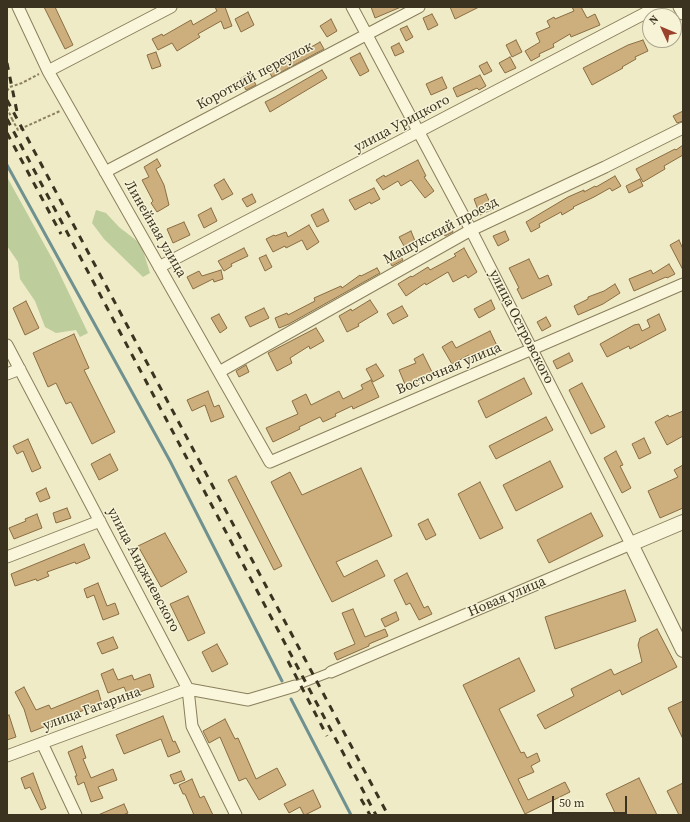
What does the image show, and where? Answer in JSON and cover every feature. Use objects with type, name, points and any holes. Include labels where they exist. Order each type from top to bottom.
[{"type":"street","name":"Линейная улица","points":[[18,7],[49,74],[270,462]]},
{"type":"street","points":[[49,74],[171,7]]},
{"type":"street","name":"улица Островского","points":[[352,7],[471,230],[631,544],[683,650]]},
{"type":"street","name":"Короткий переулок","points":[[105,172],[419,7]]},
{"type":"street","name":"улица Урицкого","points":[[159,267],[657,7]]},
{"type":"street","points":[[679,7],[683,14]]},
{"type":"street","name":"Машукский проезд","points":[[219,372],[471,230],[605,167],[683,128]]},
{"type":"street","name":"Восточная улица","points":[[270,462],[683,284]]},
{"type":"street","name":"улица Анджиевского","points":[[7,345],[188,689],[192,726],[236,815]]},
{"type":"street","points":[[7,374],[20,369]]},
{"type":"street","points":[[7,557],[100,521]]},
{"type":"street","name":"Новая улица","points":[[331,672],[683,522]]},
{"type":"street","points":[[188,689],[248,700],[295,686],[331,672]]},
{"type":"street","name":"улица Гагарина","points":[[7,756],[188,689]]},
{"type":"street","points":[[42,743],[76,815]]},
{"type":"path","points":[[7,91],[10,87],[40,74],[43,78],[49,74]]},
{"type":"path","points":[[7,108],[18,130],[68,107]]},
{"type":"path","points":[[7,122],[12,119]]},
{"type":"green space","points":[[7,177],[54,262],[88,333],[80,337],[76,330],[56,333],[45,327],[35,301],[20,279],[18,262],[7,246]]},
{"type":"green space","points":[[96,210],[106,213],[119,227],[141,244],[150,273],[143,277],[104,239],[92,223]]},
{"type":"building","points":[[44,7],[55,7],[73,45],[65,49]]},
{"type":"building","points":[[215,7],[225,7],[232,26],[224,29],[221,21],[198,34],[200,37],[177,51],[172,43],[158,50],[152,39],[162,34],[163,36],[191,20],[193,25],[217,11]]},
{"type":"building","points":[[371,7],[401,7],[375,18]]},
{"type":"building","points":[[450,7],[479,7],[455,19]]},
{"type":"building","points":[[572,7],[581,7],[587,18],[595,14],[600,25],[571,37],[570,34],[553,44],[554,47],[539,54],[540,56],[531,61],[525,51],[540,42],[536,33],[550,27],[547,21],[554,17],[555,19],[574,11]]},
{"type":"building","points":[[248,12],[254,25],[241,32],[235,19]]},
{"type":"building","points":[[432,14],[438,25],[428,30],[423,18]]},
{"type":"building","points":[[331,19],[337,31],[327,37],[320,26]]},
{"type":"building","points":[[407,26],[413,37],[406,41],[400,29]]},
{"type":"building","points":[[516,40],[522,52],[512,57],[506,45]]},
{"type":"building","points":[[642,40],[642,48],[647,48],[648,51],[635,57],[636,59],[622,67],[623,68],[592,85],[583,68],[628,45]]},
{"type":"building","points":[[320,42],[324,49],[272,77],[268,69],[288,58],[288,56],[298,51],[299,54]]},
{"type":"building","points":[[399,43],[404,52],[395,56],[391,47]]},
{"type":"building","points":[[156,52],[161,66],[152,69],[147,55]]},
{"type":"building","points":[[360,53],[369,71],[360,76],[350,58]]},
{"type":"building","points":[[510,57],[516,68],[505,73],[499,63]]},
{"type":"building","points":[[487,62],[492,71],[484,75],[479,66]]},
{"type":"building","points":[[322,70],[327,78],[270,112],[265,102]]},
{"type":"building","points":[[250,73],[256,85],[246,90],[240,79]]},
{"type":"building","points":[[480,75],[486,86],[479,90],[477,88],[457,97],[453,88]]},
{"type":"building","points":[[442,77],[447,88],[431,95],[426,84]]},
{"type":"building","points":[[683,111],[683,121],[677,123],[673,116]]},
{"type":"building","points":[[683,145],[683,155],[664,166],[665,169],[643,182],[636,169],[675,149],[676,150]]},
{"type":"building","points":[[157,159],[161,166],[156,169],[164,185],[169,205],[157,212],[151,203],[153,201],[142,180],[149,177],[144,167]]},
{"type":"building","points":[[418,160],[426,176],[424,177],[434,191],[425,198],[411,180],[401,186],[398,181],[383,190],[376,180],[384,175],[385,177]]},
{"type":"building","points":[[615,176],[621,186],[612,191],[610,188],[573,207],[574,208],[562,215],[561,212],[539,224],[540,227],[531,232],[526,222],[568,197],[584,190],[584,192],[595,186],[596,187]]},
{"type":"building","points":[[224,179],[233,194],[222,200],[214,185]]},
{"type":"building","points":[[640,179],[643,186],[629,193],[626,186]]},
{"type":"building","points":[[374,188],[380,199],[371,204],[370,202],[355,210],[349,200]]},
{"type":"building","points":[[252,194],[256,202],[247,207],[242,199]]},
{"type":"building","points":[[486,194],[493,209],[480,215],[474,199]]},
{"type":"building","points":[[211,208],[217,221],[204,228],[198,215]]},
{"type":"building","points":[[323,209],[329,221],[317,227],[311,215]]},
{"type":"building","points":[[184,222],[190,235],[173,243],[167,229]]},
{"type":"building","points":[[309,225],[319,242],[307,250],[302,240],[286,248],[285,246],[273,252],[266,239],[286,232],[288,237]]},
{"type":"building","points":[[450,225],[453,232],[445,236],[442,229]]},
{"type":"building","points":[[411,231],[415,241],[404,246],[399,237]]},
{"type":"building","points":[[505,231],[509,240],[498,246],[493,236]]},
{"type":"building","points":[[679,240],[683,249],[683,270],[670,245]]},
{"type":"building","points":[[244,248],[248,256],[231,264],[232,266],[224,271],[218,261]]},
{"type":"building","points":[[464,248],[477,272],[468,278],[466,275],[453,282],[448,272],[426,285],[425,283],[406,296],[398,284],[428,267],[430,270],[456,256],[454,254]]},
{"type":"building","points":[[399,253],[403,260],[392,266],[388,259]]},
{"type":"building","points":[[266,255],[272,267],[265,271],[259,258]]},
{"type":"building","points":[[529,259],[539,279],[548,275],[552,285],[522,299],[517,289],[519,288],[509,268]]},
{"type":"building","points":[[669,264],[675,274],[634,291],[629,279],[651,270],[653,274]]},
{"type":"building","points":[[377,268],[380,273],[289,324],[279,328],[275,318],[287,313],[288,315],[315,301],[314,298],[341,286],[342,288],[360,275],[361,276]]},
{"type":"building","points":[[221,270],[223,279],[214,282],[213,279],[193,289],[187,277],[199,271],[202,276]]},
{"type":"building","points":[[615,284],[620,293],[603,304],[578,315],[574,306],[588,299],[588,297],[604,291]]},
{"type":"building","points":[[370,300],[378,312],[358,324],[359,326],[347,332],[339,316],[351,309],[352,311]]},
{"type":"building","points":[[491,300],[495,309],[479,318],[474,309]]},
{"type":"building","points":[[26,301],[39,328],[25,335],[13,308]]},
{"type":"building","points":[[402,306],[408,316],[393,324],[387,314]]},
{"type":"building","points":[[264,308],[269,318],[250,327],[245,317]]},
{"type":"building","points":[[219,314],[227,328],[220,333],[211,318]]},
{"type":"building","points":[[659,314],[666,330],[630,349],[629,346],[607,357],[600,344],[634,325],[639,324],[642,331],[650,327],[647,320]]},
{"type":"building","points":[[546,317],[551,326],[542,331],[537,322]]},
{"type":"building","points":[[316,328],[324,341],[310,349],[309,346],[290,358],[292,363],[277,371],[268,353]]},
{"type":"building","points":[[490,331],[499,350],[472,361],[469,355],[452,364],[442,347],[452,341],[456,348]]},
{"type":"building","points":[[74,334],[89,368],[84,370],[115,432],[92,444],[71,402],[66,404],[56,383],[48,387],[33,353]]},
{"type":"building","points":[[569,353],[573,361],[557,369],[553,361]]},
{"type":"building","points":[[423,354],[433,374],[419,381],[420,384],[407,389],[399,370],[416,363],[414,359]]},
{"type":"building","points":[[376,364],[384,376],[373,382],[366,369]]},
{"type":"building","points":[[246,365],[249,372],[239,377],[236,371]]},
{"type":"building","points":[[524,378],[532,394],[486,418],[478,401]]},
{"type":"building","points":[[371,380],[379,397],[353,409],[352,406],[335,414],[336,416],[323,422],[320,417],[299,427],[300,429],[273,442],[266,428],[298,414],[292,401],[306,394],[311,405],[339,391],[343,399],[363,389],[361,385]]},
{"type":"building","points":[[582,383],[605,427],[591,434],[569,390]]},
{"type":"building","points":[[208,391],[214,407],[219,405],[224,417],[211,422],[205,405],[192,411],[187,400]]},
{"type":"building","points":[[683,411],[683,436],[667,445],[655,422],[668,415],[669,417]]},
{"type":"building","points":[[546,417],[553,430],[496,459],[489,446]]},
{"type":"building","points":[[644,438],[651,453],[639,459],[632,444]]},
{"type":"building","points":[[28,439],[41,468],[32,472],[23,451],[17,454],[13,446]]},
{"type":"building","points":[[616,451],[623,465],[620,466],[631,488],[622,493],[604,458]]},
{"type":"building","points":[[110,454],[118,470],[99,480],[91,464]]},
{"type":"building","points":[[550,461],[563,487],[516,511],[503,485]]},
{"type":"building","points":[[683,465],[683,508],[660,518],[648,491],[678,477],[674,470]]},
{"type":"building","points":[[361,468],[392,536],[336,562],[344,577],[377,560],[385,576],[332,602],[271,482],[290,472],[302,495]]},
{"type":"building","points":[[236,476],[282,566],[274,570],[228,480]]},
{"type":"building","points":[[480,482],[503,528],[480,539],[458,494]]},
{"type":"building","points":[[46,488],[50,498],[40,502],[36,493]]},
{"type":"building","points":[[67,508],[71,518],[56,523],[53,513]]},
{"type":"building","points":[[591,513],[603,536],[549,563],[537,540]]},
{"type":"building","points":[[37,514],[42,528],[14,539],[9,528],[26,521],[25,519]]},
{"type":"building","points":[[428,519],[436,535],[426,540],[418,524]]},
{"type":"building","points":[[165,533],[187,572],[161,587],[138,546]]},
{"type":"building","points":[[84,544],[90,558],[76,564],[75,562],[47,572],[49,576],[37,581],[36,579],[15,586],[11,574]]},
{"type":"building","points":[[407,573],[424,608],[428,606],[432,614],[419,620],[410,603],[406,605],[394,580]]},
{"type":"building","points":[[98,583],[107,606],[115,603],[119,614],[103,620],[94,595],[87,598],[84,589]]},
{"type":"building","points":[[625,590],[636,621],[555,649],[545,617]]},
{"type":"building","points":[[188,596],[205,633],[188,641],[170,604]]},
{"type":"building","points":[[353,609],[365,637],[385,629],[388,636],[337,660],[334,653],[355,644],[342,613]]},
{"type":"building","points":[[396,612],[399,620],[385,627],[381,619]]},
{"type":"building","points":[[657,629],[677,667],[622,695],[620,690],[545,729],[537,715],[574,696],[571,689],[611,669],[614,675],[642,662],[638,645],[640,638]]},
{"type":"building","points":[[113,637],[118,648],[102,654],[97,643]]},
{"type":"building","points":[[217,644],[228,664],[212,672],[202,652]]},
{"type":"building","points":[[519,658],[535,691],[499,709],[521,753],[524,752],[527,758],[537,753],[540,761],[531,766],[534,772],[518,779],[528,800],[565,782],[570,792],[525,814],[463,685]]},
{"type":"building","points":[[113,669],[118,680],[132,675],[134,680],[150,674],[154,687],[128,696],[124,687],[108,693],[101,674]]},
{"type":"building","points":[[24,687],[36,710],[49,705],[51,709],[98,690],[102,704],[31,732],[24,709],[15,692]]},
{"type":"building","points":[[683,701],[683,739],[668,708]]},
{"type":"building","points":[[9,715],[16,737],[7,740],[7,716]]},
{"type":"building","points":[[163,716],[173,742],[175,741],[180,752],[168,757],[161,739],[124,754],[116,735]]},
{"type":"building","points":[[225,719],[235,739],[238,738],[256,779],[277,768],[286,785],[259,800],[246,778],[239,781],[220,737],[209,743],[203,731]]},
{"type":"building","points":[[82,746],[86,758],[83,759],[91,778],[113,769],[117,780],[98,787],[103,798],[91,802],[84,782],[78,785],[75,776],[77,776],[68,752]]},
{"type":"building","points":[[181,771],[185,780],[174,784],[170,775]]},
{"type":"building","points":[[33,773],[46,808],[41,810],[30,787],[25,789],[21,778]]},
{"type":"building","points":[[639,778],[657,815],[616,815],[606,794]]},
{"type":"building","points":[[192,779],[200,798],[204,796],[213,815],[194,815],[185,794],[183,794],[179,785]]},
{"type":"building","points":[[683,783],[683,815],[679,815],[667,791]]},
{"type":"building","points":[[313,790],[321,807],[305,815],[300,807],[289,813],[284,804]]},
{"type":"building","points":[[124,804],[128,813],[123,815],[98,815]]},
{"type":"waterway","points":[[7,165],[170,461],[282,681]]},
{"type":"waterway","points":[[291,699],[351,815]]},
{"type":"railway","points":[[7,63],[17,112]]},
{"type":"railway","points":[[7,100],[388,815]]},
{"type":"railway","points":[[7,119],[376,815]]},
{"type":"railway","points":[[7,133],[61,234]]},
{"type":"railway","points":[[288,661],[327,736]]},
{"type":"railway","points":[[361,799],[370,815]]}]
